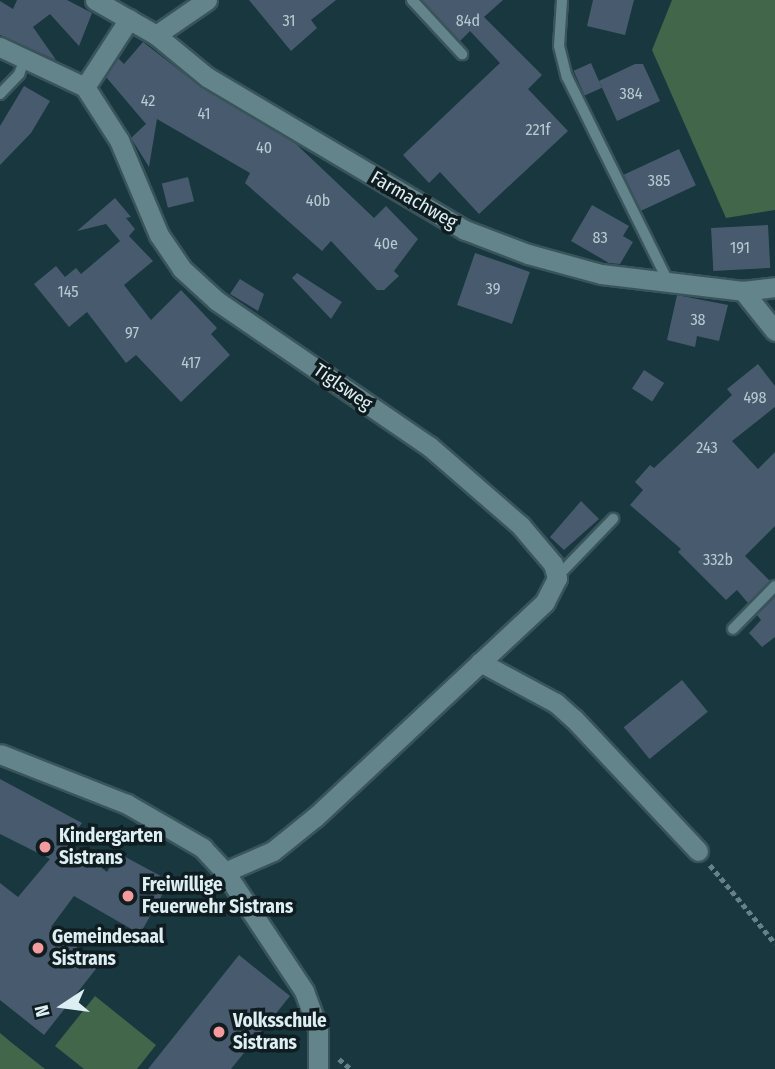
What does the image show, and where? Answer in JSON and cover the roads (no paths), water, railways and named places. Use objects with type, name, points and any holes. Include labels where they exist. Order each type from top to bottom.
[{"type":"street","name":"Farmachweg","points":[[94,0],[156,35],[207,77],[441,219],[553,262],[601,274],[743,291],[775,287]]},
{"type":"street","points":[[156,35],[205,1]]},
{"type":"street","points":[[0,47],[85,87],[130,19]]},
{"type":"street","name":"Tiglsweg","points":[[85,87],[119,140],[159,235],[182,269],[217,301],[429,446],[520,525],[553,564],[557,578]]},
{"type":"street","points":[[743,291],[775,331]]},
{"type":"street","points":[[225,872],[286,843],[545,602],[557,578]]},
{"type":"street","points":[[480,662],[556,703],[575,719],[698,851]]},
{"type":"street","points":[[0,754],[127,804],[203,848],[225,872],[304,991],[318,1029],[318,1069]]},
{"type":"lane","points":[[412,0],[462,54]]},
{"type":"lane","points":[[562,0],[559,46],[567,77],[668,282]]},
{"type":"lane","points":[[0,94],[19,74],[25,59]]},
{"type":"lane","points":[[557,578],[613,519]]},
{"type":"lane","points":[[733,629],[775,586]]},
{"type":"place","name":"Kindergarten Sistrans","points":[[45,847]]},
{"type":"place","name":"Freiwillige Feuerwehr Sistrans","points":[[128,896]]},
{"type":"place","name":"Gemeindesaal Sistrans","points":[[38,948]]},
{"type":"place","name":"Volksschule Sistrans","points":[[219,1032]]}]
